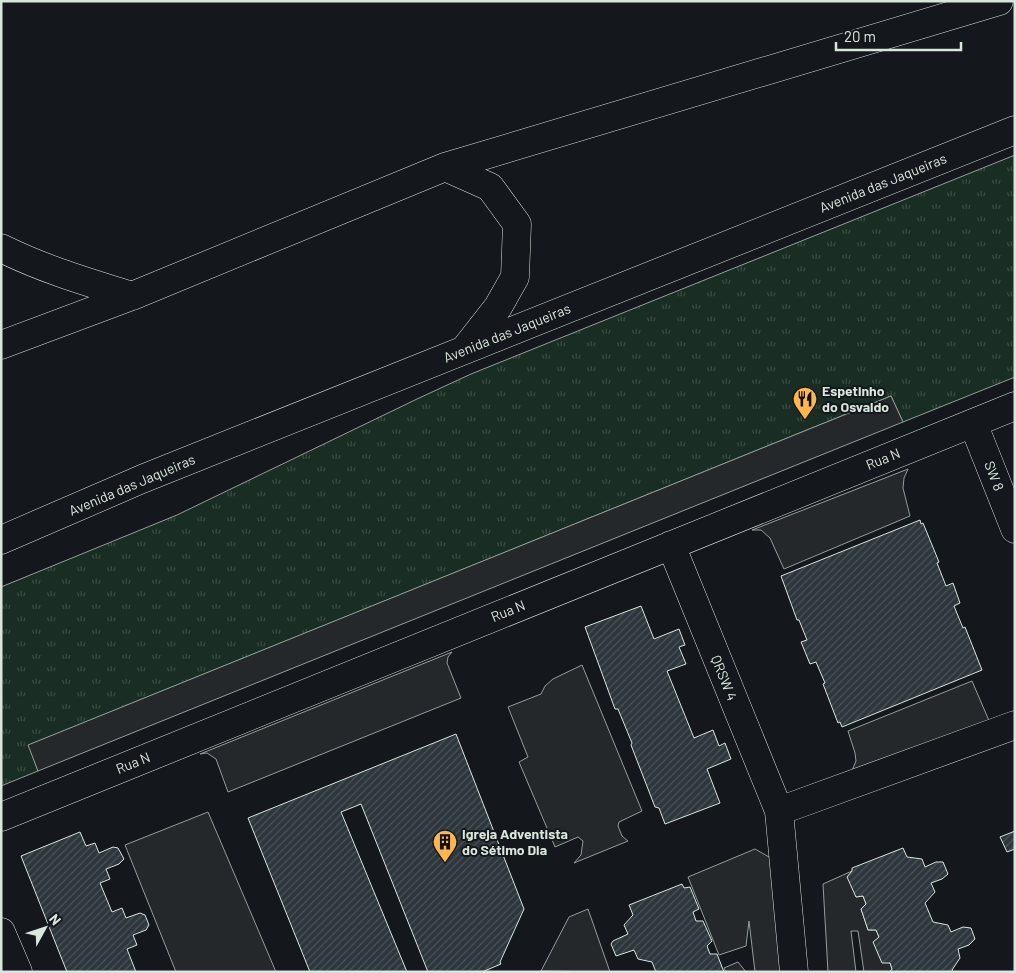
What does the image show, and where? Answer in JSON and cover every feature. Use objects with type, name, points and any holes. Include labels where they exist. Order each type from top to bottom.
[{"type":"main road","points":[[1,345],[132,296],[446,167],[998,1]]},
{"type":"main road","name":"Avenida das Jaqueiras","points":[[1,540],[142,479],[1015,130]]},
{"type":"main road","points":[[446,167],[490,187],[517,224],[515,277],[498,307],[464,351]]},
{"type":"main road","points":[[1,248],[28,262],[132,296]]},
{"type":"main road","name":"Rua N","points":[[1,817],[1015,406]]},
{"type":"main road","name":"SW 8","points":[[973,423],[1015,529]]},
{"type":"main road","name":"QRSW 4","points":[[671,545],[779,811],[794,972]]},
{"type":"main road","points":[[779,811],[1015,725]]},
{"type":"main road","points":[[1,932],[18,972]]},
{"type":"green space","points":[[1015,155],[1015,377],[903,422],[891,396],[29,745],[38,771],[1,786],[1,587],[177,515],[471,374]]},
{"type":"shaded area","points":[[891,396],[903,422],[38,771],[28,745]]},
{"type":"shaded area","points":[[908,469],[904,478],[903,488],[910,516],[784,569],[770,538],[761,530],[752,530]]},
{"type":"shaded area","points":[[452,652],[448,657],[447,663],[461,698],[228,792],[216,759],[207,753],[200,754]]},
{"type":"shaded area","points":[[582,665],[642,811],[619,822],[618,826],[622,836],[628,841],[574,863],[581,855],[583,841],[578,837],[555,847],[519,762],[528,757],[508,707],[541,694],[545,686],[553,679]]},
{"type":"shaded area","points":[[972,681],[990,723],[851,773],[856,761],[848,731]]},
{"type":"shaded area","points":[[208,812],[276,972],[176,972],[125,845]]},
{"type":"shaded area","points":[[755,849],[776,861],[786,972],[755,972],[749,921],[746,946],[719,955],[688,877]]},
{"type":"shaded area","points":[[852,871],[856,897],[863,896],[866,904],[861,909],[868,930],[876,930],[879,937],[874,943],[890,963],[892,969],[890,972],[864,972],[858,931],[851,931],[856,972],[828,972],[823,884]]},
{"type":"shaded area","points":[[588,909],[610,972],[541,971],[569,917]]},
{"type":"shaded area","points":[[738,962],[746,972],[726,972],[724,968]]},
{"type":"building","points":[[920,520],[939,562],[937,563],[946,586],[953,583],[960,603],[954,606],[963,628],[965,627],[982,670],[842,727],[840,722],[838,723],[816,662],[810,664],[801,642],[807,640],[799,620],[797,620],[781,576]]},
{"type":"building","points":[[641,606],[654,639],[679,629],[685,645],[679,647],[686,664],[667,671],[694,738],[713,730],[719,746],[725,743],[731,759],[707,769],[720,803],[665,824],[659,808],[655,807],[618,709],[615,709],[585,627]]},
{"type":"building","name":"Igreja Adventista do Sétimo Dia","points":[[456,734],[524,909],[500,962],[501,964],[482,972],[428,972],[361,804],[341,812],[407,972],[310,972],[248,818]]},
{"type":"building","points":[[1015,831],[1015,849],[1007,852],[1000,837]]},
{"type":"building","points":[[80,832],[86,846],[95,843],[99,853],[113,847],[118,848],[124,859],[119,864],[106,869],[110,879],[100,883],[112,912],[122,908],[126,918],[140,913],[145,915],[149,925],[146,930],[133,935],[137,945],[127,949],[136,972],[67,972],[21,856]]},
{"type":"building","points":[[903,848],[907,857],[922,859],[925,867],[936,862],[943,862],[948,874],[942,879],[931,883],[935,892],[925,903],[933,922],[948,925],[951,932],[963,927],[971,928],[975,939],[969,945],[958,949],[960,958],[952,970],[953,972],[890,972],[892,969],[890,963],[882,963],[873,942],[879,937],[876,930],[868,930],[861,909],[866,904],[863,896],[856,897],[847,877],[852,868]]},
{"type":"building","points":[[682,884],[684,888],[690,887],[699,909],[693,912],[696,921],[703,921],[712,941],[707,946],[710,954],[717,954],[724,972],[656,972],[652,962],[638,959],[634,950],[616,956],[611,944],[613,941],[628,934],[624,925],[633,915],[629,905]]},
{"type":"place","name":"Espetinho do Osvaldo","points":[[805,420]]},
{"type":"place","name":"Igreja Adventista do Sétimo Dia","points":[[445,863]]}]
